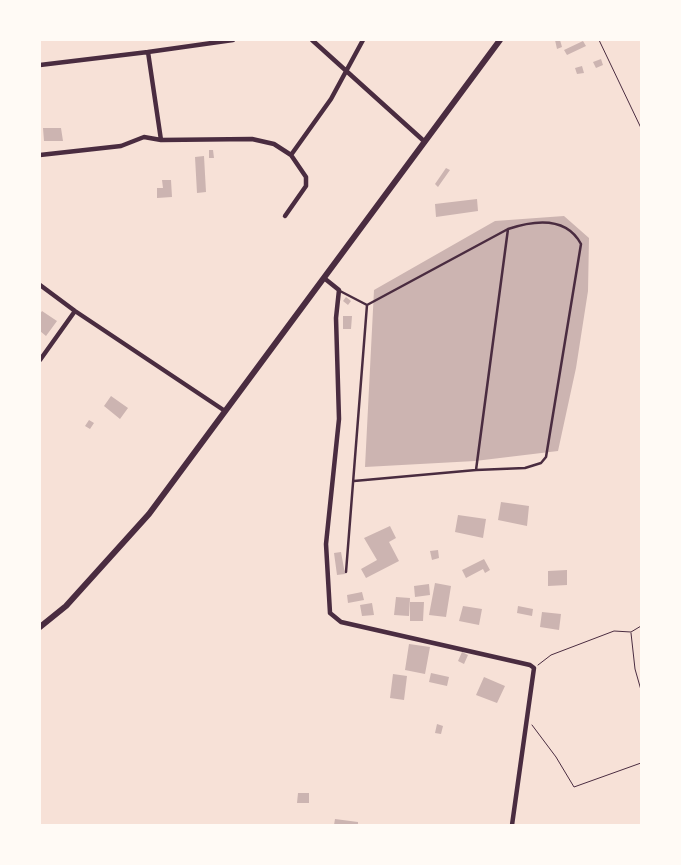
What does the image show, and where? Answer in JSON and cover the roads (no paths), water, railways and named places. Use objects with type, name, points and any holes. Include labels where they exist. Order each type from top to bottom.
[{"type":"main road","points":[[40,627],[66,606],[149,514],[500,40]]},
{"type":"street","points":[[40,64],[148,52],[194,43],[233,40]]},
{"type":"street","points":[[312,40],[424,142]]},
{"type":"street","points":[[291,155],[331,98],[363,40]]},
{"type":"street","points":[[148,52],[161,140]]},
{"type":"street","points":[[40,155],[121,146],[144,137],[161,140],[252,139],[274,144],[291,155],[304,170],[306,177],[306,186],[284,216]]},
{"type":"street","points":[[324,278],[339,290],[336,318],[339,419],[326,544],[330,613],[341,622],[530,665],[534,668],[512,825]]},
{"type":"street","points":[[40,286],[225,411]]},
{"type":"street","points":[[40,360],[75,311]]},
{"type":"lane","points":[[354,481],[534,466],[541,463],[546,457],[581,244],[576,235],[566,226],[546,222],[508,229],[367,305]]},
{"type":"lane","points":[[476,470],[508,229]]},
{"type":"lane","points":[[339,290],[367,305]]},
{"type":"lane","points":[[346,572],[367,305]]}]
